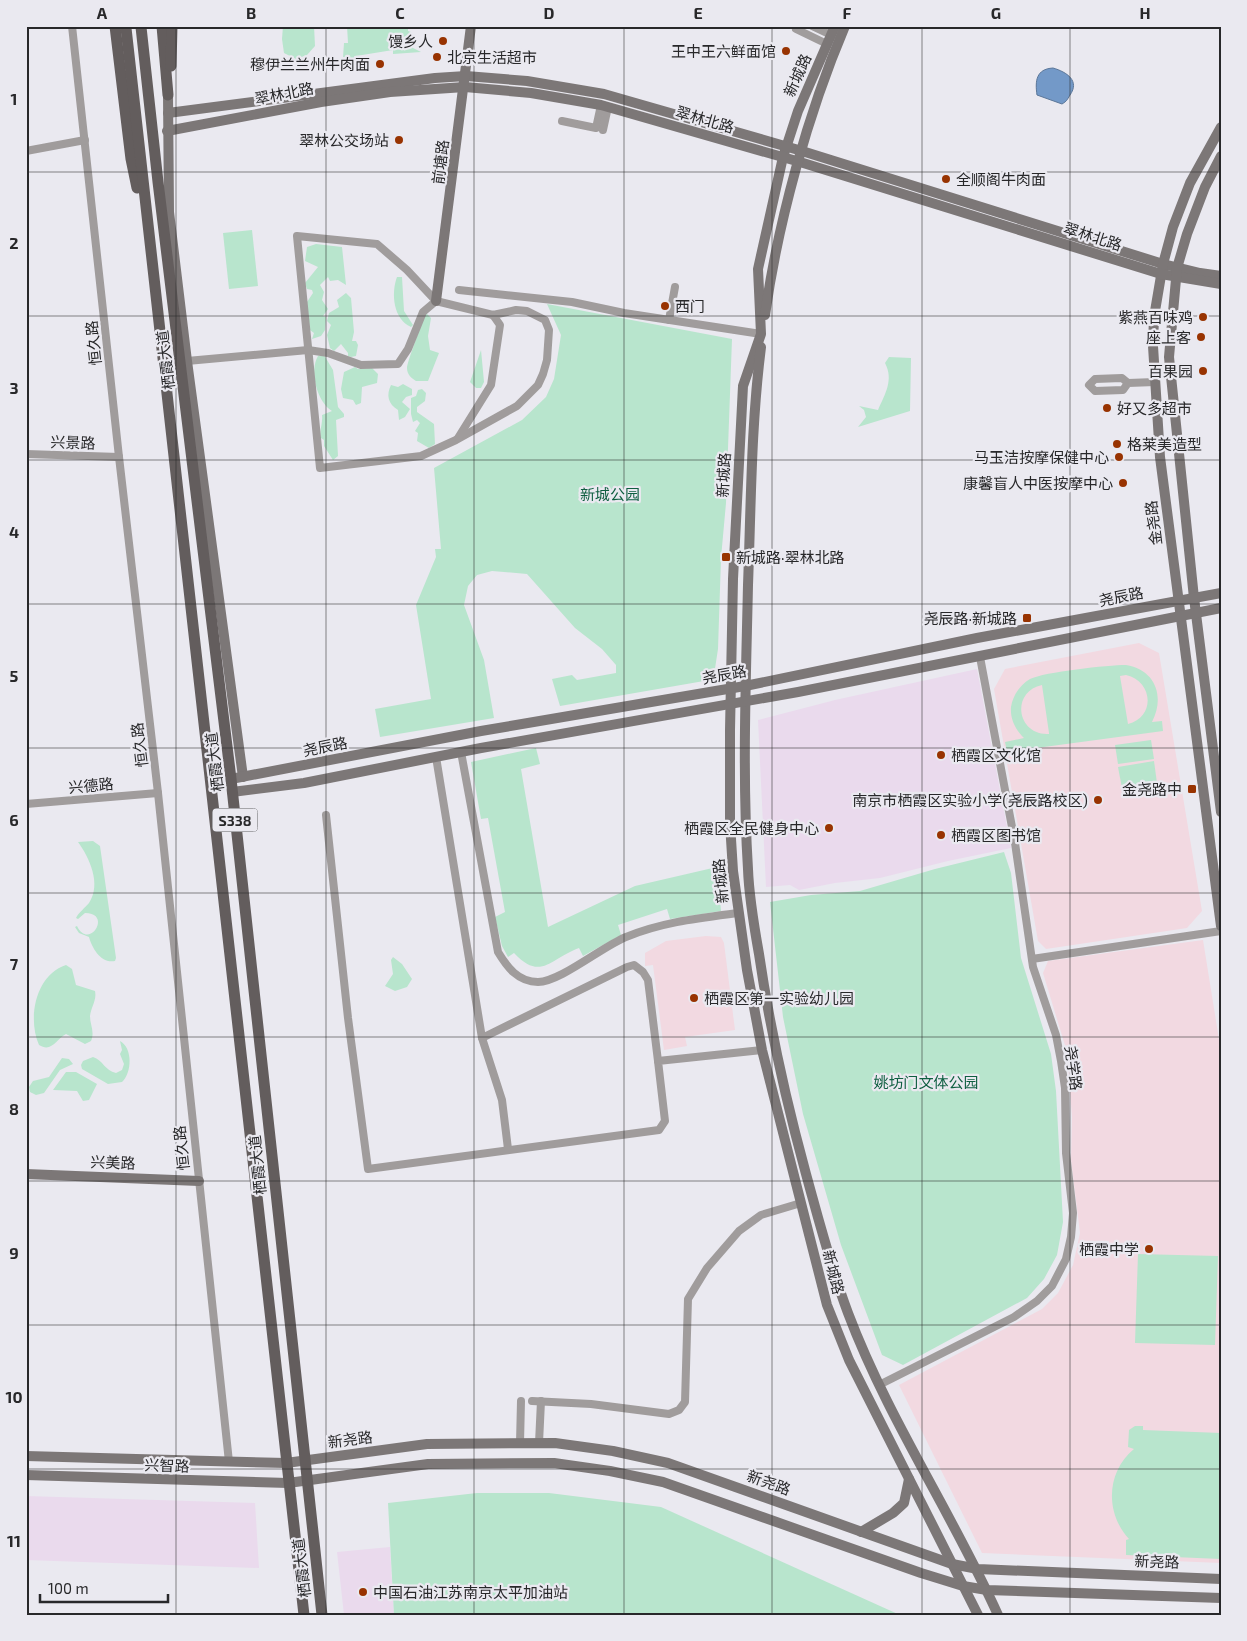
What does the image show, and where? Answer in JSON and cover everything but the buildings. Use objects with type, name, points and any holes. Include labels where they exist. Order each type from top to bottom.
[{"type":"main road","name":"栖霞大道","points":[[142,26],[159,191],[231,779],[322,1615]]},
{"type":"main road","points":[[162,26],[168,96]]},
{"type":"main road","points":[[172,26],[167,131],[169,212],[186,361],[243,777]]},
{"type":"main road","name":"前塘路","points":[[436,301],[465,87],[471,26]]},
{"type":"main road","name":"新城路","points":[[845,26],[828,66],[802,151],[777,248],[760,354],[755,405],[745,686],[748,871],[770,1030],[782,1088],[831,1264],[848,1312],[879,1385],[978,1569],[998,1615]]},
{"type":"main road","name":"栖霞大道","points":[[120,27],[151,249],[304,1615]]},
{"type":"main road","name":"新城路","points":[[831,35],[798,111],[784,152],[758,269],[762,334],[743,386],[733,579],[730,688],[730,823],[738,913],[762,1050],[827,1305],[849,1360],[978,1615]]},
{"type":"main road","name":"翠林北路","points":[[168,113],[346,89],[466,76],[527,81],[604,94],[784,152],[800,162],[1162,269],[1221,284]]},
{"type":"main road","name":"翠林北路","points":[[167,131],[321,102],[390,92],[465,87],[531,93],[605,106],[784,152],[802,151],[1162,269]]},
{"type":"main road","name":"金尧路","points":[[1221,128],[1190,183],[1173,227],[1162,269],[1154,317],[1155,382],[1160,457],[1221,926]]},
{"type":"main road","points":[[1221,156],[1201,197],[1187,234],[1177,272],[1169,357],[1194,598],[1221,812]]},
{"type":"main road","name":"翠林北路","points":[[1177,272],[1221,276]]},
{"type":"main road","name":"尧辰路","points":[[231,779],[481,731],[745,686],[977,638],[1221,593]]},
{"type":"main road","name":"尧辰路","points":[[232,792],[304,782],[730,704],[980,657],[1221,608]]},
{"type":"main road","name":"兴美路","points":[[26,1174],[199,1181]]},
{"type":"main road","name":"新尧路","points":[[304,1460],[427,1444],[539,1443],[613,1451],[668,1463],[952,1564],[978,1569],[1221,1579]]},
{"type":"main road","name":"兴智路","points":[[26,1456],[286,1463],[304,1460]]},
{"type":"main road","points":[[306,1480],[428,1464],[554,1463],[610,1470],[663,1482],[921,1574],[963,1586],[987,1590],[1221,1598]]},
{"type":"main road","name":"兴智路","points":[[26,1476],[288,1483],[306,1480]]},
{"type":"main road","points":[[862,1532],[893,1513],[904,1503],[909,1479]]},
{"type":"street","name":"恒久路","points":[[72,26],[158,793],[229,1462]]},
{"type":"street","points":[[812,26],[831,35]]},
{"type":"street","points":[[792,27],[831,35]]},
{"type":"street","points":[[562,121],[596,128],[605,106]]},
{"type":"street","points":[[603,130],[605,106]]},
{"type":"street","points":[[26,151],[85,140]]},
{"type":"street","points":[[297,236],[377,244],[407,270],[436,301],[493,315],[516,310],[527,311],[544,320],[549,330],[547,360],[543,374],[538,385],[517,406],[456,440],[421,456],[320,468],[297,236]]},
{"type":"street","points":[[669,320],[675,287]]},
{"type":"street","points":[[459,290],[548,298],[669,320],[762,334]]},
{"type":"street","points":[[186,361],[308,350],[328,353],[361,365],[398,364],[408,349],[423,312],[436,301]]},
{"type":"street","points":[[456,440],[491,384],[500,325],[493,315]]},
{"type":"street","points":[[1128,383],[1155,382]]},
{"type":"street","name":"兴景路","points":[[26,454],[119,457]]},
{"type":"street","name":"尧学路","points":[[879,1385],[1022,1312],[1037,1301],[1052,1286],[1066,1259],[1072,1237],[1073,1213],[1066,1153],[1064,1088],[1056,1035],[1032,959],[1015,843],[980,657]]},
{"type":"street","points":[[461,752],[498,952],[507,968],[522,978],[537,982],[551,981],[624,937],[658,925],[738,913]]},
{"type":"street","points":[[436,757],[482,1038],[502,1100],[508,1150]]},
{"type":"street","name":"兴德路","points":[[26,804],[158,793]]},
{"type":"street","points":[[326,815],[348,1018],[368,1169],[659,1130],[665,1121],[648,980],[643,972],[634,966],[627,967],[482,1038]]},
{"type":"street","points":[[1032,959],[1221,931]]},
{"type":"street","points":[[658,1062],[762,1050]]},
{"type":"street","points":[[532,1401],[591,1404],[669,1414],[679,1410],[685,1402],[688,1299],[708,1268],[739,1231],[761,1214],[801,1203]]},
{"type":"street","points":[[520,1443],[521,1401]]},
{"type":"street","points":[[539,1443],[541,1401]]},
{"type":"shaded area","name":"南京市栖霞区实验小学(尧辰路校区)","points":[[1139,643],[1159,653],[1202,911],[1187,928],[1046,949],[1038,941],[994,689],[1005,669]]},
{"type":"shaded area","points":[[977,669],[1011,848],[880,878],[835,883],[799,890],[790,885],[766,887],[758,720],[835,700]]},
{"type":"shaded area","name":"栖霞区第一实验幼儿园","points":[[706,936],[721,937],[724,943],[735,1030],[685,1037],[687,1046],[664,1050],[653,965],[645,966],[645,953],[666,941]]},
{"type":"shaded area","name":"栖霞中学","points":[[1203,940],[1221,1052],[1221,1563],[982,1553],[899,1385],[1042,1309],[1058,1293],[1073,1265],[1080,1233],[1071,1160],[1072,1117],[1067,1052],[1043,973],[1048,961]]},
{"type":"shaded area","points":[[26,1496],[255,1503],[259,1568],[26,1560]]},
{"type":"shaded area","points":[[390,1547],[394,1615],[344,1615],[337,1552]]},
{"type":"green space","points":[[283,26],[314,26],[315,46],[307,55],[296,59],[284,53]]},
{"type":"green space","points":[[347,26],[408,26],[408,31],[411,32],[413,48],[421,52],[393,54],[393,50],[356,56],[358,68],[351,69],[349,58],[343,57],[344,43],[348,43]]},
{"type":"green space","points":[[252,230],[258,286],[229,289],[223,233]]},
{"type":"green space","points":[[316,244],[342,247],[346,285],[338,280],[330,281],[328,277],[320,285],[324,292],[322,300],[328,309],[323,316],[326,317],[325,330],[321,336],[312,339],[314,333],[310,330],[307,302],[313,293],[312,290],[307,289],[305,283],[318,267],[305,261],[307,247]]},
{"type":"green space","points":[[397,277],[402,277],[404,311],[413,325],[411,327],[400,318],[395,305],[394,290]]},
{"type":"green space","points":[[346,293],[351,298],[354,332],[352,341],[356,341],[358,345],[356,356],[351,357],[348,356],[348,353],[341,344],[334,351],[330,348],[327,335],[331,325],[327,321],[329,313],[339,307],[337,300]]},
{"type":"green space","name":"新城公园","points":[[547,304],[732,339],[726,503],[721,558],[718,649],[714,675],[704,681],[560,706],[552,679],[572,675],[577,680],[616,673],[616,665],[602,649],[575,628],[527,574],[492,571],[477,575],[468,586],[464,605],[484,660],[494,718],[380,737],[375,709],[431,699],[416,605],[436,557],[435,549],[441,549],[434,468],[522,420],[546,397],[554,379],[561,335]]},
{"type":"green space","points":[[427,314],[431,318],[428,336],[430,350],[439,353],[428,381],[416,381],[412,379],[407,368],[424,315]]},
{"type":"green space","points":[[481,350],[484,382],[481,388],[476,388],[470,382]]},
{"type":"green space","points":[[324,355],[333,370],[338,407],[344,414],[344,417],[336,420],[338,456],[333,460],[324,446],[324,440],[321,438],[320,433],[322,415],[332,411],[322,401],[316,386],[314,370],[318,356]]},
{"type":"green space","points":[[889,357],[911,358],[910,411],[858,427],[866,417],[864,410],[859,406],[878,410],[888,387],[889,375],[885,363]]},
{"type":"green space","points":[[355,367],[358,369],[372,368],[378,374],[377,383],[362,387],[361,403],[356,405],[353,400],[343,398],[341,389],[344,372]]},
{"type":"green space","points":[[403,384],[412,389],[412,395],[406,397],[402,402],[410,409],[405,417],[399,420],[398,410],[390,402],[389,392],[391,385],[398,387]]},
{"type":"green space","points":[[422,389],[426,393],[425,401],[417,407],[417,412],[434,424],[435,444],[429,448],[417,441],[418,433],[415,431],[420,423],[417,420],[413,422],[411,414],[411,398],[416,396],[418,390]]},
{"type":"green space","points":[[1117,665],[1136,668],[1145,672],[1151,679],[1155,686],[1158,703],[1152,722],[1162,721],[1163,731],[1007,752],[1005,742],[1024,738],[1014,724],[1011,716],[1011,707],[1015,694],[1026,681],[1037,676],[1076,669]],"holes":[[[1126,675],[1142,684],[1148,699],[1147,707],[1143,714],[1137,720],[1128,724],[1120,676]],[[1042,685],[1049,733],[1049,734],[1038,733],[1030,728],[1024,721],[1022,713],[1022,704],[1025,696],[1032,689]]]},
{"type":"green space","points":[[1151,740],[1154,759],[1118,764],[1115,745]]},
{"type":"green space","points":[[536,748],[540,764],[521,769],[548,927],[635,886],[717,867],[721,911],[670,919],[667,909],[618,925],[621,935],[583,956],[579,948],[539,967],[523,962],[514,953],[508,957],[502,946],[495,917],[505,912],[488,818],[481,819],[471,762]]},
{"type":"green space","points":[[1154,761],[1157,783],[1122,788],[1118,767]]},
{"type":"green space","points":[[93,841],[100,846],[115,961],[101,958],[92,946],[89,937],[79,933],[75,927],[77,926],[82,933],[87,935],[96,929],[98,924],[97,919],[93,915],[85,913],[78,919],[76,918],[89,903],[93,896],[94,888],[90,863],[78,842]]},
{"type":"green space","name":"姚坊门文体公园","points":[[1004,852],[1011,873],[1021,958],[1051,1054],[1056,1091],[1063,1222],[1057,1255],[1044,1279],[1027,1298],[903,1365],[882,1355],[841,1245],[803,1114],[783,1017],[770,902],[811,895],[860,891],[935,869]]},
{"type":"green space","points":[[393,957],[402,964],[412,979],[407,987],[395,991],[385,986],[393,974],[391,960]]},
{"type":"green space","points":[[66,965],[72,969],[76,985],[95,991],[90,1016],[92,1038],[91,1041],[85,1044],[66,1034],[51,1046],[43,1047],[39,1045],[35,1034],[34,1010],[37,998],[47,978],[56,970]]},
{"type":"green space","points":[[120,1041],[127,1049],[130,1061],[128,1073],[122,1082],[108,1084],[82,1069],[83,1061],[93,1057],[112,1072],[116,1073],[122,1070],[124,1064],[120,1054],[122,1050]]},
{"type":"green space","points":[[62,1058],[69,1059],[73,1064],[60,1070],[44,1093],[36,1095],[30,1092],[29,1087],[33,1081],[49,1077]]},
{"type":"green space","points":[[66,1072],[76,1072],[97,1084],[89,1100],[83,1101],[77,1091],[53,1090]]},
{"type":"green space","points":[[1138,1254],[1218,1256],[1215,1345],[1135,1343]]},
{"type":"green space","points":[[1135,1426],[1143,1426],[1143,1430],[1221,1433],[1221,1559],[1126,1555],[1126,1540],[1129,1539],[1121,1529],[1116,1517],[1112,1493],[1118,1469],[1134,1449],[1128,1447],[1129,1430]]},
{"type":"green space","points":[[477,1493],[549,1493],[661,1507],[900,1615],[394,1615],[388,1503]]},
{"type":"water","points":[[1053,68],[1067,75],[1074,85],[1067,100],[1062,104],[1037,95],[1036,85],[1040,73]]},
{"type":"place","name":"馒乡人","points":[[443,41]]},
{"type":"place","name":"王中王六鲜面馆","points":[[786,51]]},
{"type":"place","name":"北京生活超市","points":[[437,57]]},
{"type":"place","name":"穆伊兰兰州牛肉面","points":[[380,64]]},
{"type":"place","name":"翠林公交场站","points":[[399,140]]},
{"type":"place","name":"全顺阁牛肉面","points":[[946,179]]},
{"type":"place","name":"西门","points":[[665,306]]},
{"type":"place","name":"紫燕百味鸡","points":[[1203,317]]},
{"type":"place","name":"座上客","points":[[1201,337]]},
{"type":"place","name":"百果园","points":[[1203,371]]},
{"type":"place","name":"好又多超市","points":[[1107,408]]},
{"type":"place","name":"格莱美造型","points":[[1117,444]]},
{"type":"place","name":"马玉洁按摩保健中心","points":[[1119,457]]},
{"type":"place","name":"康馨盲人中医按摩中心","points":[[1123,483]]},
{"type":"place","name":"新城路·翠林北路","points":[[726,557]]},
{"type":"place","name":"尧辰路·新城路","points":[[1027,618]]},
{"type":"place","name":"栖霞区文化馆","points":[[941,755]]},
{"type":"place","name":"金尧路中","points":[[1192,789]]},
{"type":"place","name":"南京市栖霞区实验小学(尧辰路校区)","points":[[1098,800]]},
{"type":"place","name":"栖霞区全民健身中心","points":[[829,828]]},
{"type":"place","name":"栖霞区图书馆","points":[[941,835]]},
{"type":"place","name":"栖霞区第一实验幼儿园","points":[[694,998]]},
{"type":"place","name":"栖霞中学","points":[[1149,1249]]},
{"type":"place","name":"中国石油江苏南京太平加油站","points":[[363,1592]]}]
